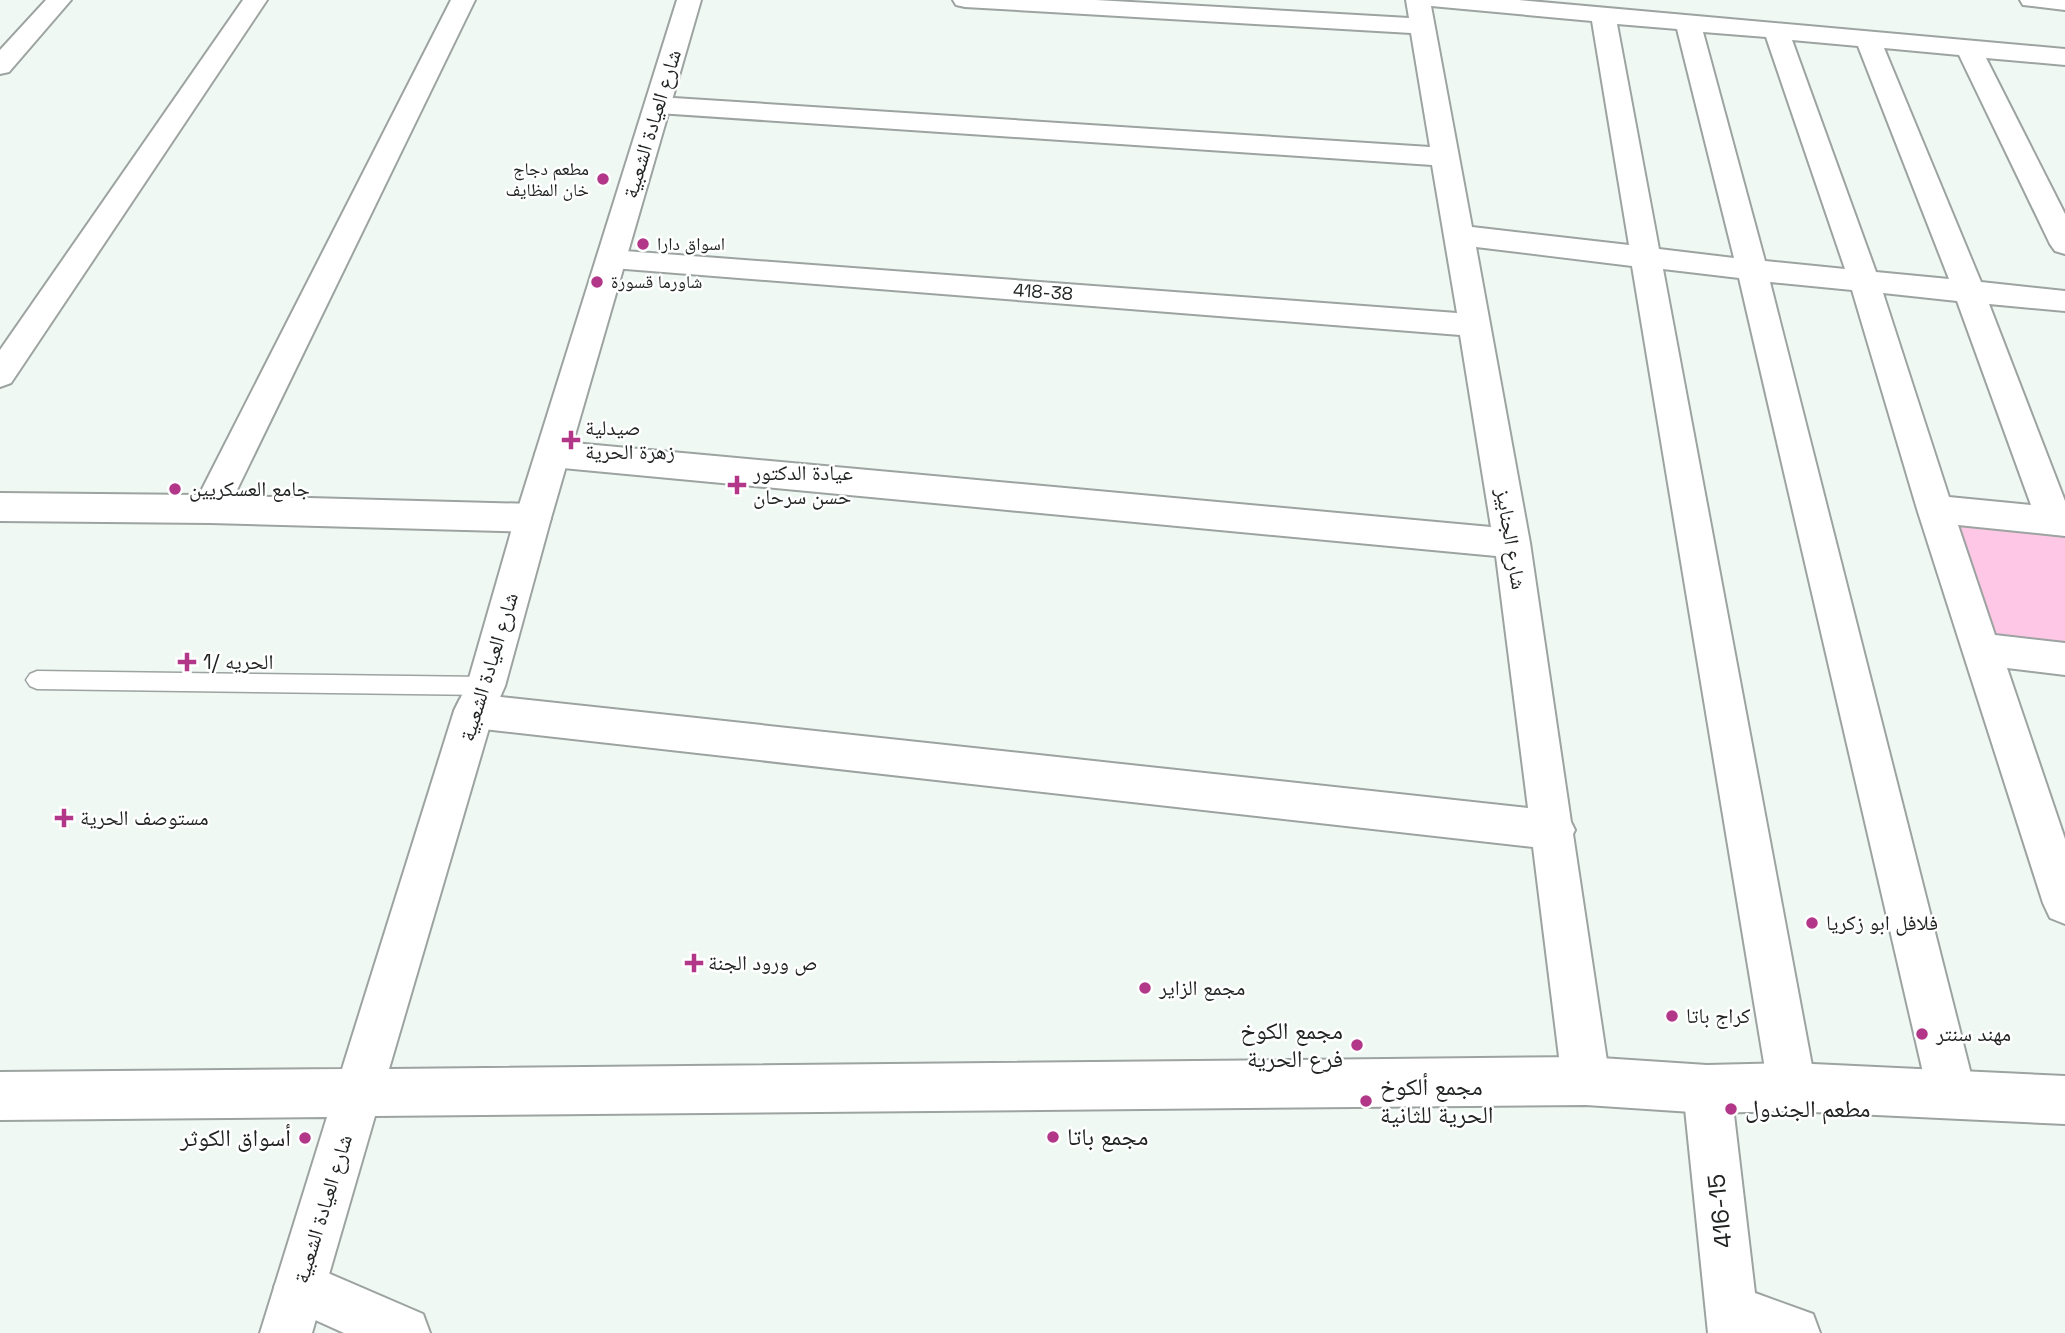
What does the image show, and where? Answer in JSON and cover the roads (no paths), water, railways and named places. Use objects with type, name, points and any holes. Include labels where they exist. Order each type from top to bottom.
[{"type":"street","points":[[0,66],[59,0]]},
{"type":"street","points":[[0,375],[255,0]]},
{"type":"street","points":[[210,509],[463,0]]},
{"type":"street","name":"شارع العيادة الشعبية","points":[[293,1310],[690,0]]},
{"type":"street","points":[[965,0],[1603,15],[2063,60]]},
{"type":"street","name":"شارع الجنابيز","points":[[1426,9],[1446,157],[1512,543],[1554,830],[1586,1082]]},
{"type":"street","points":[[1603,15],[1792,1087]]},
{"type":"street","points":[[1689,23],[1752,270],[1952,1094]]},
{"type":"street","points":[[1776,31],[1864,280],[1935,509],[2065,903]]},
{"type":"street","points":[[1868,40],[2060,521],[1935,509]]},
{"type":"street","points":[[1969,49],[2065,244]]},
{"type":"street","points":[[657,105],[1446,157]]},
{"type":"street","points":[[1459,235],[1752,270],[2065,300]]},
{"type":"street","name":"418-38","points":[[611,260],[1475,325]]},
{"type":"street","points":[[552,454],[1512,543]]},
{"type":"street","points":[[0,507],[210,509],[533,518]]},
{"type":"street","points":[[1981,649],[2065,659]]},
{"type":"street","points":[[480,698],[1554,830]]},
{"type":"street","points":[[0,1096],[1586,1082],[1707,1090],[1792,1087],[1952,1094],[2052,1103]]},
{"type":"street","name":"416-15","points":[[1707,1090],[1732,1322]]},
{"type":"street","points":[[293,1310],[404,1333]]},
{"type":"street","points":[[1732,1322],[1794,1333]]},
{"type":"lane","points":[[37,680],[480,698]]},
{"type":"place","name":"مطعم دجاج خان المظايف","points":[[603,179]]},
{"type":"place","name":"اسواق دارا","points":[[643,244]]},
{"type":"place","name":"شاورما قسورة","points":[[597,282]]},
{"type":"place","name":"صيدلية زهرة الحرية","points":[[571,440]]},
{"type":"place","name":"عيادة الدكتور حسن سرحان","points":[[737,485]]},
{"type":"place","name":"جامع العسكريين","points":[[175,489]]},
{"type":"place","name":"الحريه /1","points":[[187,662]]},
{"type":"place","name":"مستوصف الحرية","points":[[64,818]]},
{"type":"place","name":"فلافل ابو زكريا","points":[[1812,923]]},
{"type":"place","name":"ص ورود الجنة","points":[[694,963]]},
{"type":"place","name":"مجمع الزاير","points":[[1145,988]]},
{"type":"place","name":"كراج باتا","points":[[1672,1016]]},
{"type":"place","name":"مهند سنتر","points":[[1922,1034]]},
{"type":"place","name":"مجمع الكوخ فرع الحرية","points":[[1357,1045]]},
{"type":"place","name":"مجمع ألكوخ الحرية للثانية","points":[[1366,1101]]},
{"type":"place","name":"مطعم الجندول","points":[[1731,1109]]},
{"type":"place","name":"مجمع باتا","points":[[1053,1137]]},
{"type":"place","name":"أسواق الكوثر","points":[[305,1138]]}]
